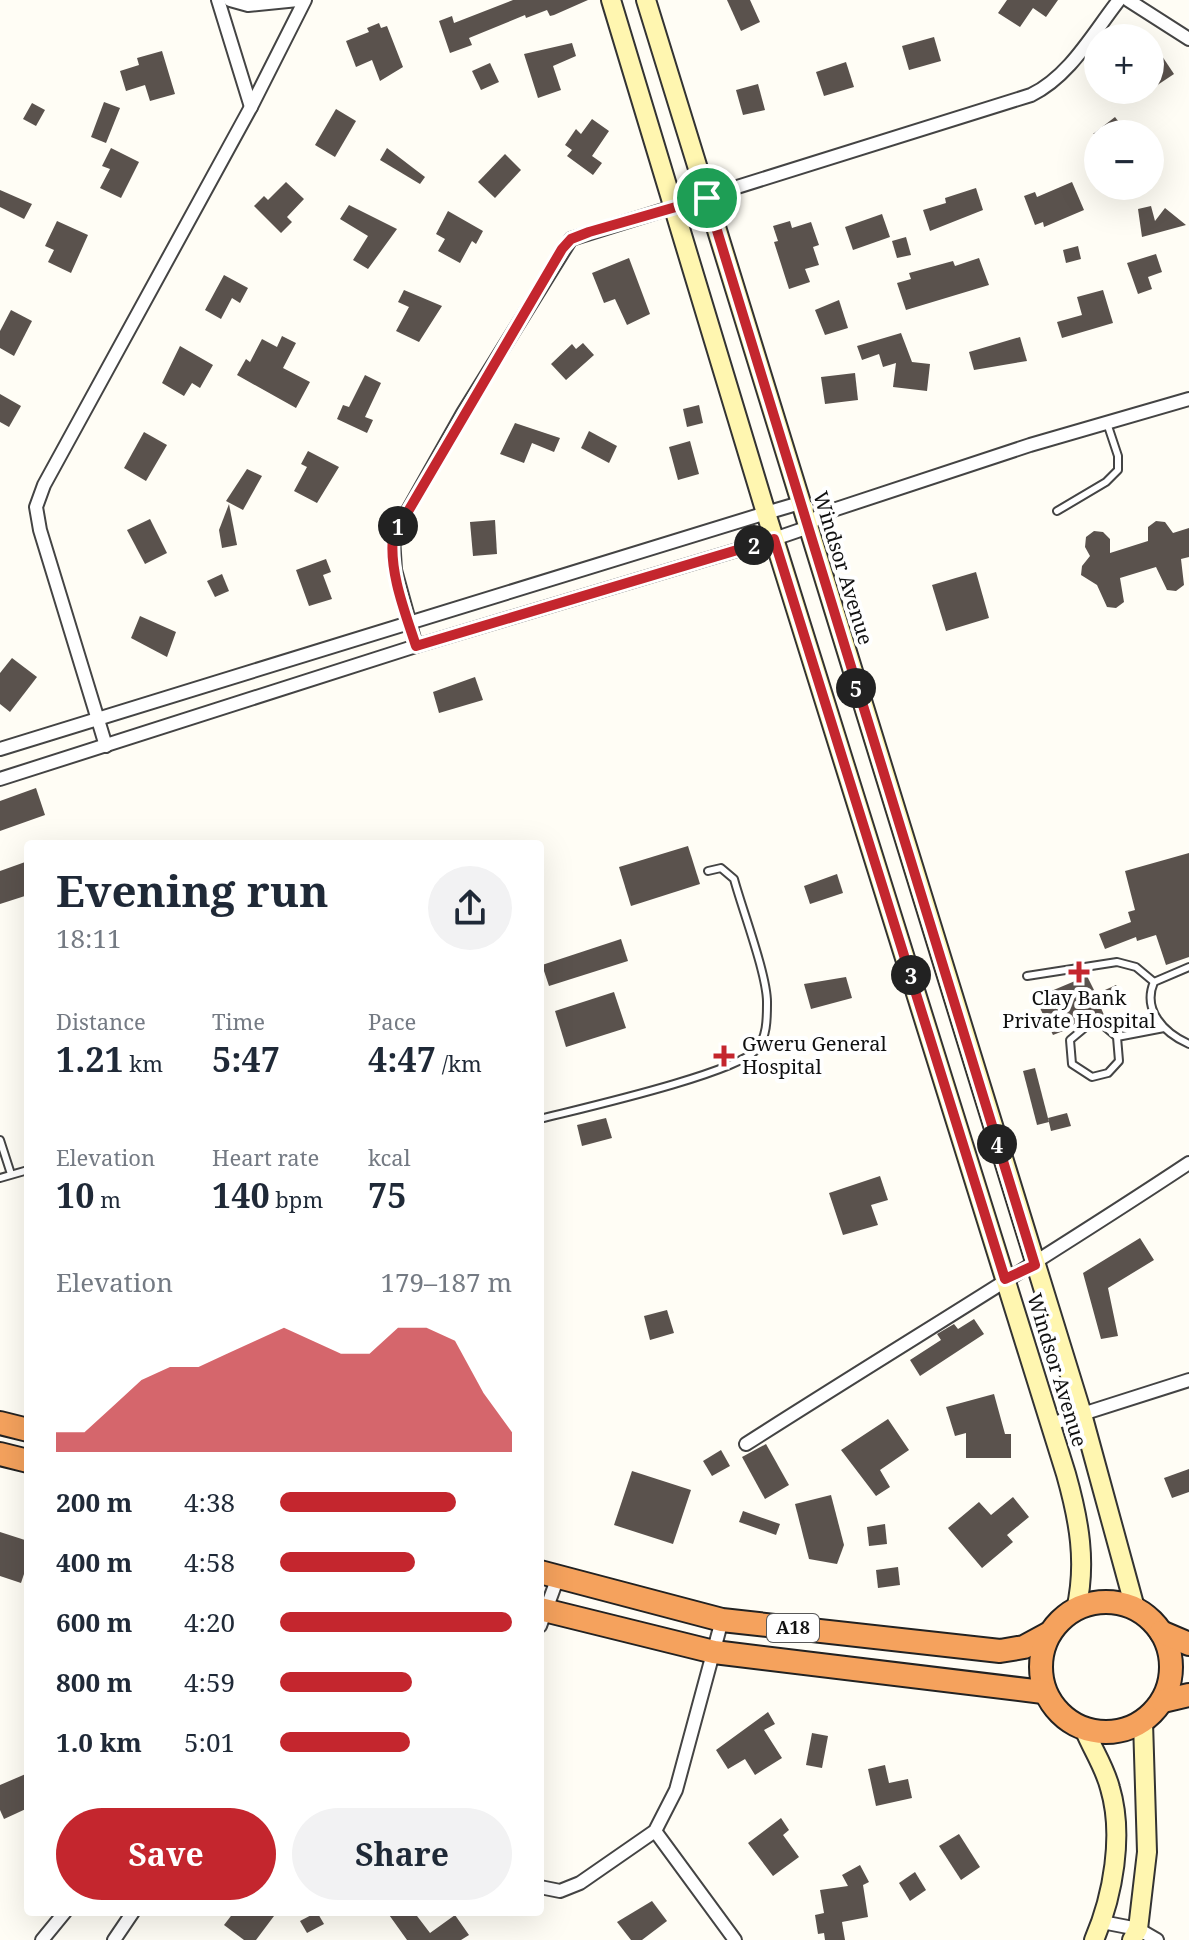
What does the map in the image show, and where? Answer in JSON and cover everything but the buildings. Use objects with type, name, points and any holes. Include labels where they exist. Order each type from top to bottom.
[{"type":"highway","points":[[0,1423],[24,1429]]},
{"type":"highway","points":[[0,1454],[24,1460]]},
{"type":"highway","name":"A18","points":[[549,1574],[722,1620],[1000,1651],[1024,1647],[1048,1634],[1064,1616],[1076,1610]]},
{"type":"highway","points":[[1076,1610],[1111,1602],[1135,1608],[1161,1632],[1189,1644]]},
{"type":"highway","name":"A18","points":[[544,1615],[714,1652],[1043,1692]]},
{"type":"highway","points":[[1048,1634],[1039,1662],[1043,1692],[1060,1716],[1085,1731],[1115,1733],[1143,1722],[1163,1701],[1171,1678],[1170,1654],[1161,1632]]},
{"type":"highway","points":[[1163,1701],[1189,1695]]},
{"type":"main road","name":"Windsor Avenue","points":[[611,0],[774,539],[1051,1424],[1081,1528],[1081,1587],[1076,1610]]},
{"type":"main road","name":"Windsor Avenue","points":[[646,0],[806,528],[1082,1414],[1135,1608]]},
{"type":"main road","points":[[1135,1934],[1147,1852],[1143,1722]]},
{"type":"main road","points":[[1085,1731],[1106,1773],[1114,1809],[1112,1871],[1102,1922],[1094,1940]]},
{"type":"street","points":[[218,0],[251,107]]},
{"type":"street","points":[[230,0],[248,5],[298,0]]},
{"type":"street","points":[[106,746],[40,530],[36,507],[44,485],[251,107],[305,0]]},
{"type":"street","points":[[416,646],[391,552],[393,537],[562,249],[571,239],[707,198],[1049,86],[1119,0]]},
{"type":"street","points":[[1128,0],[1189,39]]},
{"type":"street","points":[[0,779],[416,646],[774,539],[806,528],[821,514],[1189,399]]},
{"type":"street","points":[[0,749],[800,503],[821,514]]},
{"type":"street","points":[[746,1444],[1005,1279],[1035,1265],[1189,1163]]},
{"type":"street","points":[[1051,1424],[1189,1380]]},
{"type":"street","points":[[544,1603],[549,1574]]},
{"type":"street","points":[[544,1888],[560,1891],[580,1883],[655,1831],[676,1790],[722,1620]]},
{"type":"street","points":[[655,1831],[735,1940]]},
{"type":"street","points":[[42,1940],[62,1916]]},
{"type":"street","points":[[114,1940],[130,1916]]},
{"type":"street","points":[[1102,1922],[1157,1940]]},
{"type":"lane","points":[[1057,511],[1106,482],[1118,470],[1118,456],[1107,423]]},
{"type":"lane","points":[[544,1118],[703,1075],[743,1060],[756,1051],[765,1032],[768,1000],[734,879],[721,868],[708,871]]},
{"type":"lane","points":[[1027,976],[1117,962],[1136,967],[1154,982]]},
{"type":"lane","points":[[1154,982],[1189,967]]},
{"type":"lane","points":[[1154,982],[1150,1002],[1164,1028],[1189,1044]]},
{"type":"lane","points":[[1117,1037],[1119,1061],[1108,1073],[1092,1077],[1072,1064],[1070,1040],[1081,1028],[1097,1024],[1117,1037],[1164,1028]]},
{"type":"lane","points":[[0,1140],[11,1174]]},
{"type":"lane","points":[[0,1178],[24,1171]]},
{"type":"place","name":"Clay Bank Private Hospital","points":[[1079,972]]},
{"type":"place","name":"Gweru General Hospital","points":[[724,1056]]},
{"type":"route","points":[[707,198],[1035,1265],[1005,1279],[774,539],[416,646],[408,623],[391,552],[400,520],[562,249],[571,239],[589,232],[707,198]]}]
